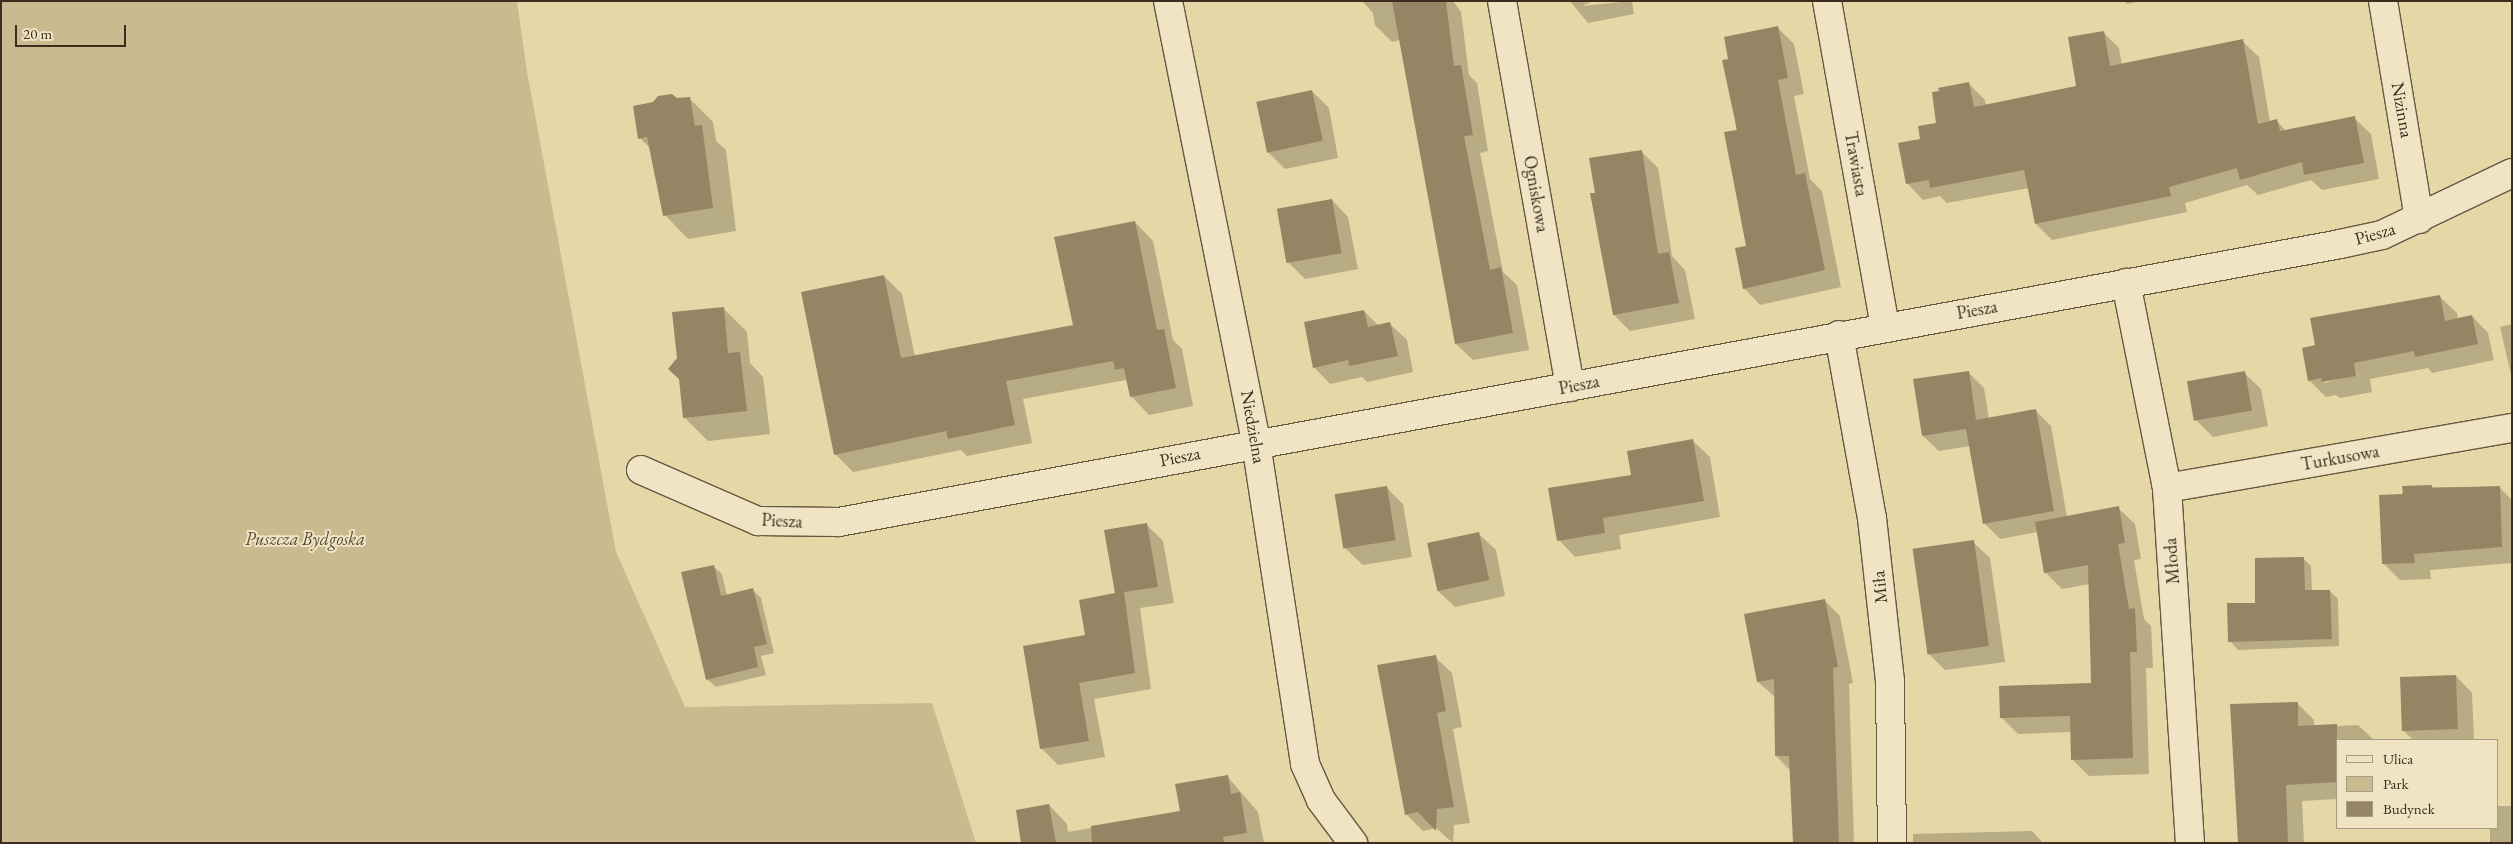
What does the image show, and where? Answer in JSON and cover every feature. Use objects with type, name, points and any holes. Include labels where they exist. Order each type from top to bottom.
[{"type":"street","name":"Niedzielna","points":[[1168,1],[1256,442],[1305,764],[1320,800],[1353,843]]},
{"type":"street","name":"Ogniskowa","points":[[1502,1],[1570,387]]},
{"type":"street","name":"Trawiasta","points":[[1827,1],[1885,326]]},
{"type":"street","name":"Nizinna","points":[[2383,1],[2419,219]]},
{"type":"street","name":"Piesza","points":[[641,470],[758,521],[839,522],[1256,442],[1570,387],[1885,326],[2374,236],[2419,219],[2512,173]]},
{"type":"street","name":"Młoda","points":[[2126,283],[2167,488],[2190,843]]},
{"type":"street","name":"Miła","points":[[1839,335],[1872,518],[1890,681],[1892,843]]},
{"type":"street","name":"Turkusowa","points":[[2167,488],[2512,428]]},
{"type":"green space","name":"Puszcza Bydgoska","points":[[1,1],[517,1],[527,72],[616,552],[685,707],[932,703],[976,843],[1,843]]},
{"type":"building","points":[[1392,1],[1446,1],[1454,66],[1461,65],[1473,135],[1464,136],[1490,270],[1501,267],[1513,333],[1455,344]]},
{"type":"building","points":[[1778,26],[1788,78],[1778,80],[1796,175],[1805,173],[1825,270],[1743,289],[1735,248],[1746,246],[1724,132],[1737,130],[1722,60],[1728,59],[1724,37]]},
{"type":"building","points":[[2104,31],[2110,66],[2243,39],[2258,124],[2277,119],[2280,131],[2355,116],[2364,163],[2304,175],[2302,162],[2240,180],[2237,168],[2169,187],[2171,196],[2035,224],[2024,170],[1930,188],[1929,180],[1906,184],[1898,143],[1920,139],[1918,126],[1936,123],[1932,92],[1939,91],[1938,88],[1969,82],[1974,107],[2076,86],[2068,37]]},
{"type":"building","points":[[1312,90],[1323,141],[1267,153],[1256,102]]},
{"type":"building","points":[[672,94],[677,98],[690,97],[695,126],[702,125],[713,208],[663,216],[647,137],[638,139],[633,106],[653,102],[658,96]]},
{"type":"building","points":[[1642,150],[1658,254],[1669,252],[1679,303],[1613,315],[1590,193],[1595,193],[1589,158]]},
{"type":"building","points":[[1332,199],[1342,253],[1286,263],[1277,209]]},
{"type":"building","points":[[1135,221],[1157,330],[1164,329],[1176,388],[1130,397],[1124,368],[1115,370],[1113,361],[1006,381],[1015,425],[948,439],[946,431],[834,455],[801,292],[884,275],[901,358],[1073,325],[1054,237]]},
{"type":"building","points":[[2440,295],[2445,321],[2472,315],[2478,344],[2415,357],[2414,351],[2354,363],[2356,376],[2322,382],[2321,378],[2308,381],[2302,348],[2315,345],[2310,318]]},
{"type":"building","points":[[724,307],[728,353],[740,352],[747,411],[683,418],[679,379],[668,369],[677,358],[672,312]]},
{"type":"building","points":[[1364,310],[1368,327],[1390,322],[1398,356],[1349,366],[1348,360],[1313,368],[1304,322]]},
{"type":"building","points":[[1969,371],[1976,420],[2036,409],[2054,511],[1983,524],[1966,429],[1922,436],[1913,379]]},
{"type":"building","points":[[2245,371],[2252,410],[2194,421],[2187,381]]},
{"type":"building","points":[[1693,439],[1704,501],[1603,518],[1605,533],[1557,541],[1548,488],[1631,475],[1627,451]]},
{"type":"building","points":[[2432,485],[2432,488],[2500,486],[2502,547],[2414,554],[2415,563],[2382,564],[2379,495],[2403,494],[2402,486]]},
{"type":"building","points":[[1387,486],[1396,540],[1343,549],[1335,494]]},
{"type":"building","points":[[2119,506],[2125,543],[2118,544],[2129,609],[2135,608],[2137,652],[2130,652],[2133,758],[2071,760],[2070,716],[2000,718],[1999,686],[2091,683],[2088,565],[2044,573],[2035,522]]},
{"type":"building","points":[[1147,523],[1158,587],[1124,592],[1135,673],[1079,683],[1089,741],[1040,749],[1023,646],[1085,635],[1079,600],[1115,593],[1104,530]]},
{"type":"building","points":[[1479,532],[1489,580],[1437,591],[1427,543]]},
{"type":"building","points":[[1974,540],[1989,646],[1927,655],[1913,549]]},
{"type":"building","points":[[2304,557],[2305,590],[2330,590],[2332,639],[2228,642],[2227,603],[2255,603],[2255,558]]},
{"type":"building","points":[[714,565],[721,596],[753,588],[767,644],[754,647],[758,667],[706,680],[681,572]]},
{"type":"building","points":[[1825,599],[1838,667],[1833,668],[1839,843],[1793,843],[1789,756],[1775,756],[1774,679],[1757,682],[1744,614]]},
{"type":"building","points":[[1436,655],[1446,711],[1437,713],[1454,807],[1437,809],[1436,831],[1418,812],[1405,815],[1377,665]]},
{"type":"building","points":[[2456,675],[2458,729],[2402,731],[2400,677]]},
{"type":"building","points":[[2298,702],[2298,726],[2337,724],[2336,782],[2286,785],[2288,843],[2238,843],[2230,704]]},
{"type":"building","points":[[1228,775],[1231,794],[1240,792],[1247,833],[1223,837],[1224,843],[1092,843],[1091,826],[1180,811],[1175,784]]},
{"type":"building","points":[[1049,804],[1056,843],[1021,843],[1016,810]]}]
